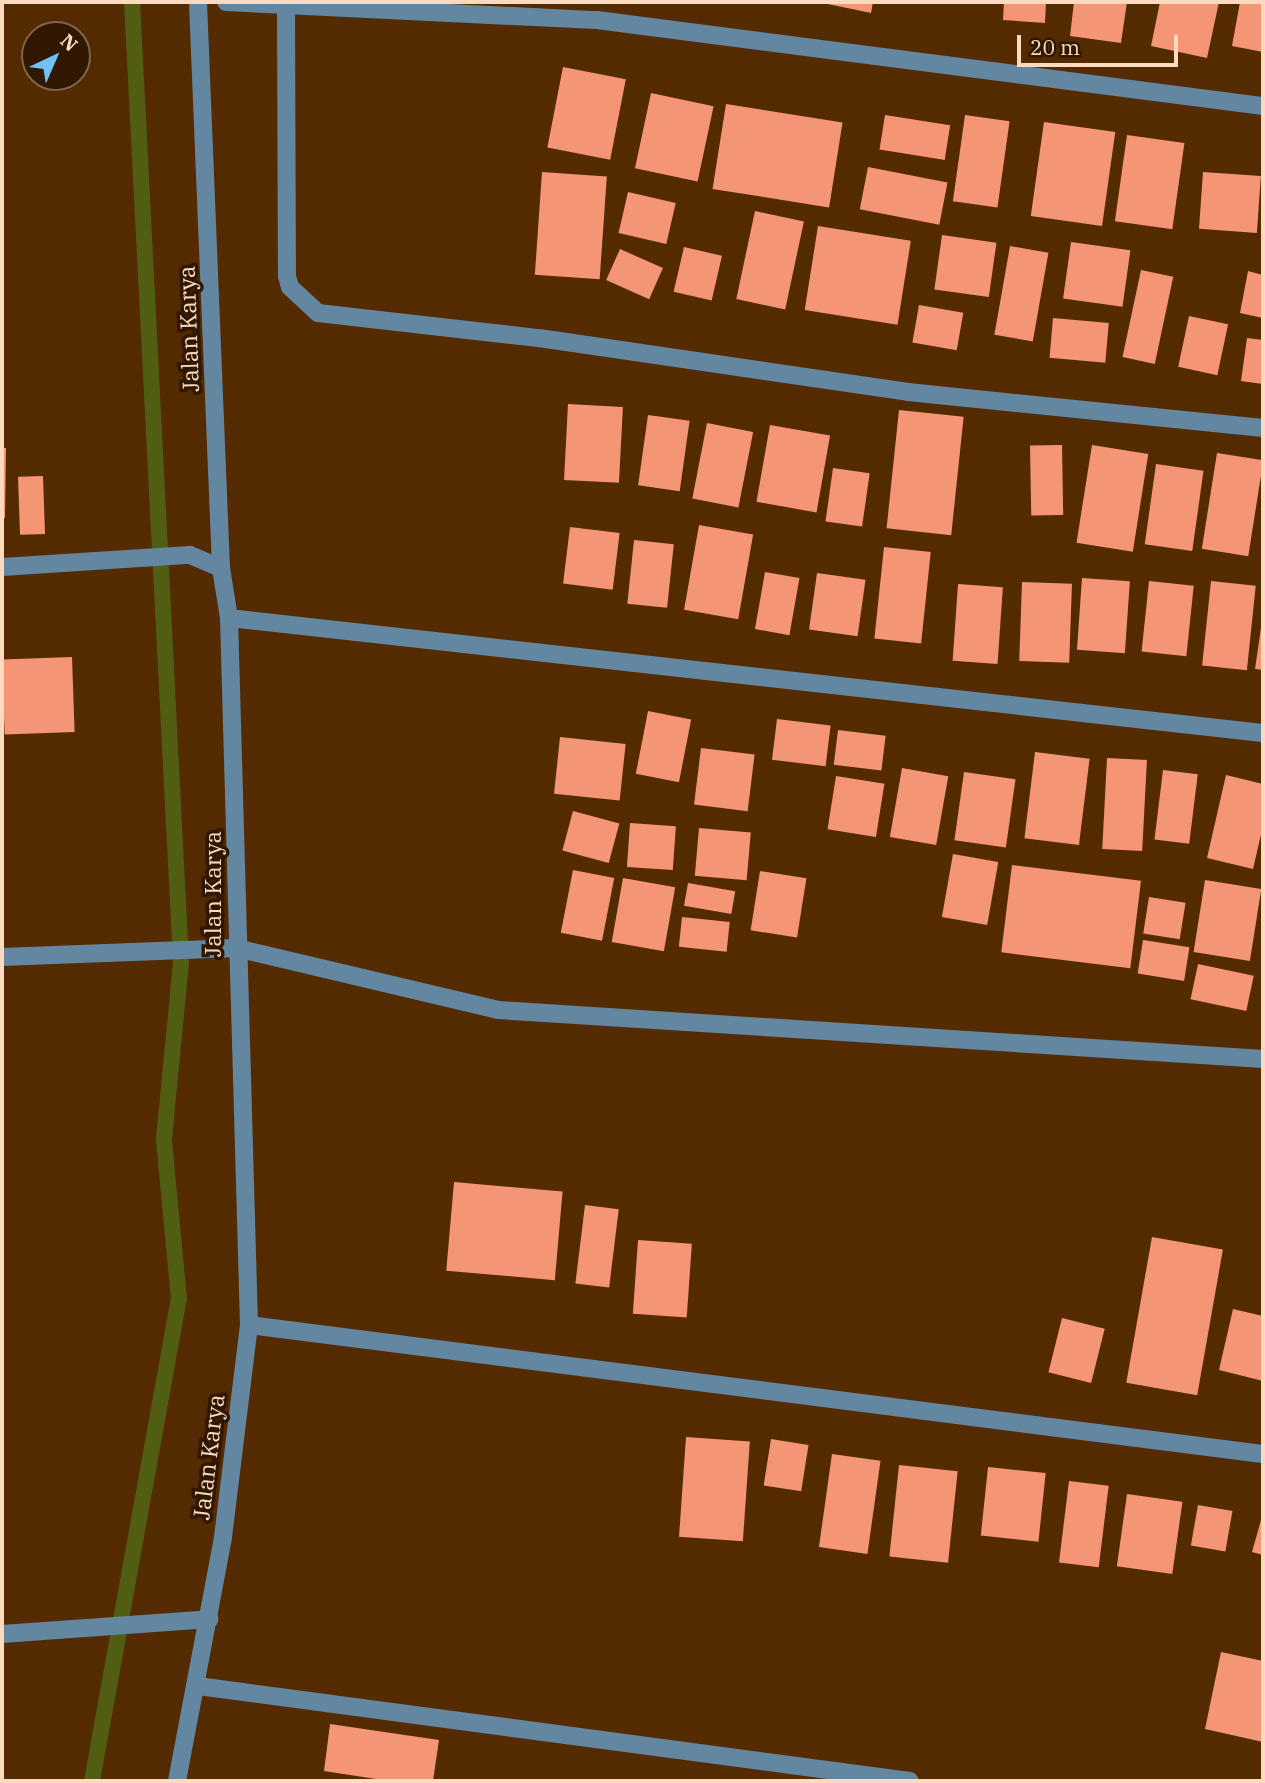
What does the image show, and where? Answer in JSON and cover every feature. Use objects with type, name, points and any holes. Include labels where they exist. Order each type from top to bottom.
[{"type":"street","name":"Jalan Karya","points":[[177,1781],[198,1686],[209,1619],[249,1325],[236,948],[238,848],[229,618],[221,569],[198,2]]},
{"type":"street","points":[[226,2],[597,20],[1263,106]]},
{"type":"street","points":[[286,6],[287,275],[290,288],[318,313],[539,338],[908,392],[1263,428]]},
{"type":"street","points":[[2,567],[190,555],[221,569]]},
{"type":"street","points":[[229,618],[1263,733]]},
{"type":"street","points":[[2,957],[151,949],[236,948],[498,1010],[1263,1059]]},
{"type":"street","points":[[249,1325],[1263,1454]]},
{"type":"street","points":[[2,1634],[71,1632],[209,1619]]},
{"type":"street","points":[[198,1686],[910,1781]]},
{"type":"building","points":[[818,2],[873,2],[871,13]]},
{"type":"building","points":[[1004,2],[1046,2],[1045,23],[1003,20]]},
{"type":"building","points":[[1074,2],[1127,2],[1121,43],[1070,36]]},
{"type":"building","points":[[1160,2],[1219,2],[1207,58],[1151,46]]},
{"type":"building","points":[[1240,2],[1263,2],[1263,52],[1232,46]]},
{"type":"building","points":[[563,67],[626,79],[610,160],[547,147]]},
{"type":"building","points":[[651,93],[714,106],[698,182],[635,168]]},
{"type":"building","points":[[726,104],[843,122],[829,207],[713,189]]},
{"type":"building","points":[[885,115],[950,125],[945,160],[880,150]]},
{"type":"building","points":[[965,115],[1010,121],[997,207],[953,201]]},
{"type":"building","points":[[1044,122],[1115,132],[1102,226],[1031,216]]},
{"type":"building","points":[[1127,135],[1184,143],[1172,229],[1115,221]]},
{"type":"building","points":[[868,167],[948,182],[939,225],[860,209]]},
{"type":"building","points":[[542,172],[607,177],[600,279],[535,275]]},
{"type":"building","points":[[1203,172],[1261,176],[1257,233],[1199,229]]},
{"type":"building","points":[[628,192],[676,203],[666,244],[619,233]]},
{"type":"building","points":[[755,211],[804,221],[785,309],[736,299]]},
{"type":"building","points":[[818,226],[911,241],[898,325],[805,310]]},
{"type":"building","points":[[942,235],[996,243],[989,297],[934,289]]},
{"type":"building","points":[[1071,242],[1130,250],[1122,307],[1063,298]]},
{"type":"building","points":[[1010,246],[1048,253],[1033,341],[994,335]]},
{"type":"building","points":[[684,247],[722,256],[712,301],[674,292]]},
{"type":"building","points":[[620,249],[663,268],[649,299],[606,280]]},
{"type":"building","points":[[1141,270],[1173,277],[1155,364],[1122,357]]},
{"type":"building","points":[[1248,271],[1263,275],[1263,318],[1240,313]]},
{"type":"building","points":[[919,305],[963,313],[957,350],[912,342]]},
{"type":"building","points":[[1189,316],[1228,324],[1217,375],[1178,367]]},
{"type":"building","points":[[1053,318],[1109,323],[1105,363],[1050,358]]},
{"type":"building","points":[[1247,338],[1263,340],[1263,384],[1241,381]]},
{"type":"building","points":[[568,404],[623,407],[619,483],[564,480]]},
{"type":"building","points":[[899,410],[964,417],[951,535],[887,528]]},
{"type":"building","points":[[648,415],[690,421],[680,491],[638,485]]},
{"type":"building","points":[[707,423],[753,432],[738,508],[692,499]]},
{"type":"building","points":[[770,425],[830,436],[817,512],[756,502]]},
{"type":"building","points":[[1062,445],[1063,515],[1031,516],[1030,446]]},
{"type":"building","points":[[1092,445],[1148,454],[1133,552],[1077,543]]},
{"type":"building","points":[[2,448],[6,448],[5,518],[2,518]]},
{"type":"building","points":[[1217,453],[1263,460],[1248,556],[1202,549]]},
{"type":"building","points":[[1156,464],[1204,471],[1192,551],[1145,544]]},
{"type":"building","points":[[833,468],[870,473],[862,527],[825,521]]},
{"type":"building","points":[[43,476],[45,534],[20,535],[18,477]]},
{"type":"building","points":[[699,525],[753,535],[738,619],[684,610]]},
{"type":"building","points":[[570,527],[620,533],[613,590],[563,584]]},
{"type":"building","points":[[634,540],[674,544],[667,608],[627,604]]},
{"type":"building","points":[[884,547],[931,552],[921,643],[874,638]]},
{"type":"building","points":[[765,572],[799,578],[789,635],[755,629]]},
{"type":"building","points":[[817,573],[866,580],[858,636],[809,629]]},
{"type":"building","points":[[1082,578],[1130,581],[1125,653],[1077,650]]},
{"type":"building","points":[[1149,581],[1194,586],[1186,656],[1142,652]]},
{"type":"building","points":[[1211,581],[1256,586],[1247,670],[1202,666]]},
{"type":"building","points":[[1022,582],[1072,584],[1069,663],[1019,661]]},
{"type":"building","points":[[958,584],[1003,587],[998,664],[953,661]]},
{"type":"building","points":[[1263,614],[1263,670],[1255,669]]},
{"type":"building","points":[[72,657],[75,732],[5,734],[2,659]]},
{"type":"building","points":[[648,711],[691,719],[679,782],[636,774]]},
{"type":"building","points":[[777,719],[831,726],[826,766],[772,760]]},
{"type":"building","points":[[838,730],[886,736],[881,771],[834,765]]},
{"type":"building","points":[[560,737],[626,744],[620,801],[554,794]]},
{"type":"building","points":[[701,748],[755,755],[748,811],[694,805]]},
{"type":"building","points":[[1035,752],[1090,759],[1079,845],[1024,838]]},
{"type":"building","points":[[1107,758],[1147,760],[1142,851],[1102,849]]},
{"type":"building","points":[[902,768],[948,776],[936,845],[890,837]]},
{"type":"building","points":[[1163,770],[1198,774],[1189,844],[1154,839]]},
{"type":"building","points":[[964,772],[1015,779],[1006,848],[954,840]]},
{"type":"building","points":[[1226,775],[1263,784],[1263,826],[1253,869],[1207,858]]},
{"type":"building","points":[[836,776],[884,784],[876,837],[828,829]]},
{"type":"building","points":[[573,811],[619,823],[609,863],[562,851]]},
{"type":"building","points":[[630,823],[676,826],[673,870],[627,867]]},
{"type":"building","points":[[699,828],[751,833],[747,880],[695,876]]},
{"type":"building","points":[[953,854],[998,862],[987,925],[942,917]]},
{"type":"building","points":[[1012,865],[1141,881],[1130,968],[1001,952]]},
{"type":"building","points":[[573,870],[614,878],[602,941],[561,933]]},
{"type":"building","points":[[760,871],[806,878],[797,938],[751,930]]},
{"type":"building","points":[[623,878],[675,887],[664,951],[612,942]]},
{"type":"building","points":[[1205,880],[1261,889],[1250,961],[1194,952]]},
{"type":"building","points":[[688,883],[735,891],[731,914],[684,906]]},
{"type":"building","points":[[1149,897],[1186,903],[1180,939],[1143,934]]},
{"type":"building","points":[[682,917],[730,922],[727,952],[679,947]]},
{"type":"building","points":[[1143,940],[1189,947],[1184,981],[1138,974]]},
{"type":"building","points":[[1198,964],[1254,976],[1246,1011],[1191,999]]},
{"type":"building","points":[[454,1182],[563,1191],[555,1280],[446,1271]]},
{"type":"building","points":[[585,1205],[619,1209],[609,1288],[575,1283]]},
{"type":"building","points":[[1152,1237],[1223,1250],[1197,1395],[1126,1383]]},
{"type":"building","points":[[638,1240],[692,1244],[687,1318],[633,1314]]},
{"type":"building","points":[[1233,1309],[1263,1316],[1263,1381],[1219,1370]]},
{"type":"building","points":[[1062,1318],[1105,1329],[1091,1383],[1048,1372]]},
{"type":"building","points":[[686,1437],[750,1441],[743,1541],[679,1537]]},
{"type":"building","points":[[771,1439],[809,1445],[801,1491],[764,1485]]},
{"type":"building","points":[[832,1454],[881,1461],[867,1554],[819,1547]]},
{"type":"building","points":[[899,1465],[958,1471],[948,1563],[889,1556]]},
{"type":"building","points":[[988,1467],[1046,1473],[1038,1542],[981,1536]]},
{"type":"building","points":[[1069,1481],[1109,1486],[1099,1567],[1059,1562]]},
{"type":"building","points":[[1127,1494],[1182,1502],[1172,1574],[1117,1566]]},
{"type":"building","points":[[1198,1505],[1232,1511],[1225,1551],[1191,1545]]},
{"type":"building","points":[[1263,1513],[1263,1555],[1252,1552]]},
{"type":"building","points":[[1221,1652],[1263,1661],[1263,1742],[1205,1729]]},
{"type":"building","points":[[330,1724],[439,1740],[433,1781],[389,1781],[324,1771]]},
{"type":"waterway","points":[[92,1781],[179,1299],[164,1139],[181,962],[132,2]]}]
